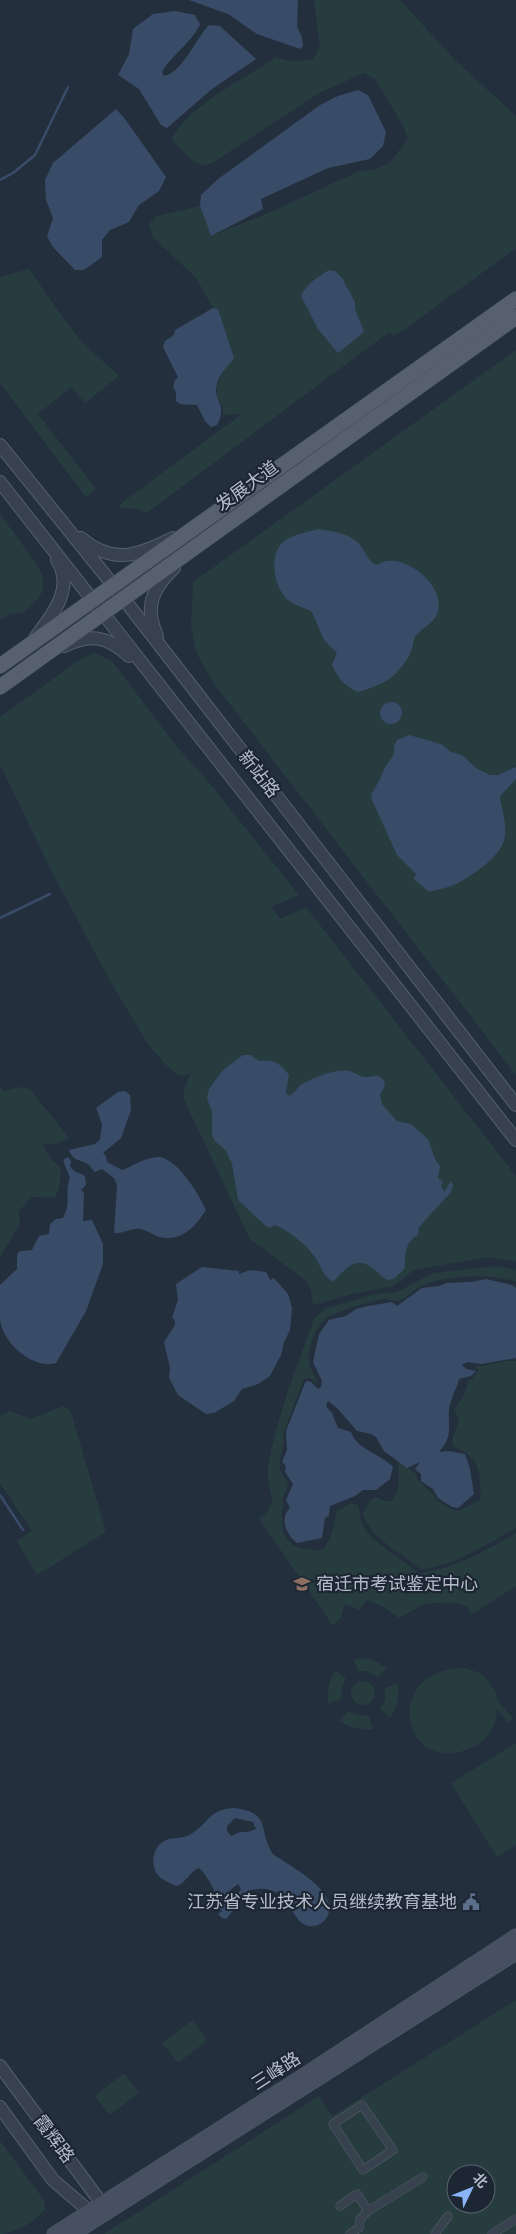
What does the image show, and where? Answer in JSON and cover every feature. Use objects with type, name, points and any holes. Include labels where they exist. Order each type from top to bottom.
[{"type":"main road","name":"发展大道","points":[[0,666],[516,299]]},
{"type":"main road","name":"发展大道","points":[[0,687],[516,317]]},
{"type":"main road","name":"三峰路","points":[[105,2208],[516,1936]]},
{"type":"main road","name":"三峰路","points":[[54,2234],[92,2216],[516,1953]]},
{"type":"main road","name":"三峰路","points":[[73,2234],[92,2216]]},
{"type":"street","name":"新站路","points":[[0,445],[123,598],[516,1105]]},
{"type":"street","name":"新站路","points":[[0,482],[516,1140]]},
{"type":"street","points":[[47,504],[94,549],[118,556],[133,555],[199,524]]},
{"type":"street","points":[[28,517],[61,567],[63,575],[62,597],[32,643]]},
{"type":"street","points":[[178,670],[151,624],[151,602],[157,587],[167,575],[208,537]]},
{"type":"street","points":[[41,657],[72,642],[88,638],[105,639],[119,647],[156,681]]},
{"type":"street","name":"霞辉路","points":[[0,2066],[105,2208]]},
{"type":"street","points":[[362,2105],[393,2150],[363,2170],[333,2124],[362,2105]]},
{"type":"street","name":"霞辉路","points":[[0,2107],[53,2180],[92,2216]]},
{"type":"street","points":[[350,2234],[359,2228],[360,2219],[368,2211],[423,2177]]},
{"type":"street","points":[[340,2206],[357,2194],[368,2211]]},
{"type":"street","points":[[435,2234],[448,2216]]},
{"type":"street","points":[[492,2234],[516,2219]]},
{"type":"green space","points":[[314,0],[400,0],[454,59],[516,116],[516,248],[404,330],[395,335],[388,333],[147,513],[138,509],[118,508],[124,501],[242,414],[223,415],[223,407],[217,397],[217,385],[223,370],[219,309],[213,308],[196,278],[152,236],[149,224],[157,216],[200,206],[211,236],[273,211],[359,171],[376,169],[390,162],[408,139],[404,127],[375,79],[364,73],[321,92],[214,162],[202,166],[185,154],[175,143],[172,138],[191,114],[204,103],[276,57],[293,62],[313,59],[320,48]]},
{"type":"green space","points":[[29,269],[83,343],[119,376],[85,403],[71,387],[38,414],[96,489],[86,497],[0,383],[0,277]]},
{"type":"green space","points":[[516,350],[516,1075],[212,681],[196,652],[191,625],[193,582]]},
{"type":"green space","points":[[0,514],[39,567],[43,579],[43,591],[23,613],[9,614],[0,620]]},
{"type":"green space","points":[[95,653],[112,661],[176,746],[203,775],[299,895],[271,907],[280,919],[306,907],[516,1176],[516,1262],[489,1257],[414,1270],[393,1286],[352,1294],[313,1305],[311,1290],[305,1280],[250,1239],[184,1100],[184,1089],[191,1073],[183,1076],[176,1074],[148,1044],[109,979],[54,876],[0,765],[0,717],[82,658]]},
{"type":"green space","points":[[0,1086],[4,1091],[19,1087],[30,1089],[69,1138],[58,1143],[43,1145],[51,1159],[61,1168],[59,1188],[55,1198],[32,1197],[19,1211],[20,1224],[0,1257]]},
{"type":"green space","points":[[497,1266],[516,1270],[516,1282],[484,1276],[459,1277],[436,1281],[422,1285],[400,1300],[385,1299],[353,1307],[328,1317],[320,1324],[312,1342],[309,1355],[310,1366],[317,1384],[310,1378],[304,1379],[283,1434],[284,1443],[280,1468],[288,1485],[283,1498],[282,1524],[285,1537],[290,1542],[305,1549],[320,1550],[329,1541],[337,1511],[351,1503],[358,1505],[361,1522],[366,1531],[379,1544],[418,1573],[456,1564],[516,1533],[516,1586],[471,1615],[467,1606],[451,1602],[424,1604],[399,1618],[384,1607],[367,1600],[359,1610],[345,1604],[341,1617],[333,1626],[259,1519],[266,1513],[272,1501],[267,1476],[276,1429],[314,1319],[326,1308],[372,1295],[397,1292],[433,1273]]},
{"type":"green space","points":[[516,1361],[516,1528],[457,1559],[445,1564],[420,1569],[387,1545],[373,1531],[363,1513],[370,1500],[376,1497],[385,1501],[392,1501],[398,1487],[398,1461],[416,1474],[417,1479],[432,1493],[437,1501],[454,1510],[459,1511],[480,1500],[480,1476],[474,1460],[453,1446],[452,1440],[459,1420],[454,1410],[464,1395],[469,1380],[479,1370],[474,1366]]},
{"type":"green space","points":[[64,1406],[71,1412],[106,1532],[37,1575],[17,1541],[32,1531],[0,1483],[0,1416],[10,1411],[30,1419]]},
{"type":"green space","points":[[360,1658],[372,1659],[387,1668],[378,1677],[366,1671],[358,1671],[354,1660]]},
{"type":"green space","points":[[464,1668],[480,1673],[486,1678],[496,1693],[497,1700],[513,1718],[508,1723],[497,1709],[495,1722],[490,1733],[477,1745],[448,1754],[429,1749],[416,1737],[410,1720],[411,1702],[420,1686],[437,1673]]},
{"type":"green space","points":[[336,1670],[346,1679],[341,1691],[341,1699],[328,1704],[329,1686]]},
{"type":"green space","points":[[363,1681],[372,1684],[375,1693],[372,1702],[363,1705],[354,1702],[351,1693],[354,1684]]},
{"type":"green space","points":[[398,1683],[397,1702],[390,1718],[380,1708],[385,1700],[385,1688]]},
{"type":"green space","points":[[348,1711],[369,1716],[373,1729],[355,1728],[339,1721]]},
{"type":"green space","points":[[516,1743],[516,1845],[497,1857],[451,1783]]},
{"type":"green space","points":[[516,2000],[516,2234],[104,2234],[319,2096],[332,2116]]},
{"type":"green space","points":[[193,2020],[206,2038],[204,2043],[178,2063],[162,2043]]},
{"type":"green space","points":[[124,2073],[139,2092],[112,2114],[108,2113],[95,2096]]},
{"type":"green space","points":[[0,2141],[44,2200],[45,2209],[25,2226],[12,2232],[0,2234]]},
{"type":"water","points":[[189,0],[298,0],[297,27],[302,37],[303,46],[300,49],[257,34],[228,14]]},
{"type":"water","points":[[175,11],[195,15],[200,24],[192,37],[166,66],[162,72],[164,76],[171,73],[183,62],[209,25],[220,26],[256,59],[212,89],[167,128],[161,125],[139,89],[118,75],[129,54],[133,29],[153,14]]},
{"type":"water","points":[[358,90],[368,95],[386,132],[383,146],[370,159],[328,168],[261,199],[263,209],[211,236],[200,206],[201,195],[218,179],[320,105],[338,96]]},
{"type":"water","points":[[116,109],[166,177],[159,191],[139,205],[129,222],[110,230],[102,240],[102,257],[84,270],[75,270],[52,246],[47,236],[53,218],[46,200],[45,180],[53,163]]},
{"type":"water","points":[[329,270],[335,271],[342,278],[355,302],[355,309],[364,332],[338,353],[318,329],[301,296],[310,284]]},
{"type":"water","points":[[213,308],[218,309],[234,358],[218,380],[216,390],[221,412],[217,425],[211,427],[205,421],[197,405],[180,404],[176,401],[176,392],[173,387],[178,377],[163,347],[165,341],[174,335],[175,330]]},
{"type":"water","points":[[318,529],[352,538],[376,565],[386,561],[396,561],[415,569],[431,584],[439,602],[436,616],[415,637],[411,652],[401,668],[383,683],[358,692],[345,684],[337,674],[332,665],[337,653],[324,640],[312,612],[294,604],[283,595],[275,573],[275,557],[282,543],[294,536]]},
{"type":"water","points":[[387,702],[395,702],[402,709],[402,717],[395,724],[387,724],[380,717],[380,709]]},
{"type":"water","points":[[409,735],[441,744],[451,752],[462,755],[476,768],[490,775],[498,775],[516,767],[516,779],[500,796],[505,820],[505,835],[499,850],[480,869],[465,879],[451,886],[429,892],[414,879],[416,874],[397,855],[371,794],[393,755],[397,740]]},
{"type":"water","points":[[243,1055],[251,1055],[259,1061],[273,1061],[283,1067],[289,1075],[286,1093],[289,1096],[305,1082],[331,1072],[344,1070],[364,1077],[380,1077],[385,1082],[380,1094],[382,1104],[397,1121],[411,1124],[428,1139],[435,1159],[440,1166],[438,1178],[443,1182],[441,1186],[444,1192],[451,1181],[453,1185],[451,1192],[419,1227],[418,1235],[410,1241],[405,1258],[405,1268],[394,1279],[387,1280],[368,1265],[357,1263],[347,1268],[333,1282],[326,1276],[315,1257],[302,1243],[275,1225],[270,1228],[267,1227],[238,1200],[232,1164],[226,1151],[215,1141],[212,1135],[212,1111],[207,1099],[209,1089],[223,1070]]},
{"type":"water","points":[[125,1091],[130,1095],[131,1110],[121,1138],[103,1153],[106,1156],[107,1162],[122,1170],[145,1160],[160,1157],[167,1159],[181,1171],[206,1210],[190,1230],[179,1236],[163,1238],[137,1229],[114,1233],[117,1185],[114,1178],[102,1169],[95,1172],[89,1165],[72,1157],[70,1154],[69,1150],[95,1144],[100,1140],[102,1124],[96,1108],[118,1092]]},
{"type":"water","points":[[68,1157],[71,1161],[70,1166],[85,1176],[86,1185],[81,1190],[84,1193],[83,1221],[92,1220],[103,1244],[103,1264],[86,1311],[56,1363],[47,1364],[29,1359],[20,1353],[2,1329],[0,1320],[0,1285],[17,1269],[17,1254],[20,1251],[32,1250],[39,1236],[49,1234],[50,1224],[56,1219],[63,1218],[68,1202],[68,1183],[70,1178],[63,1160]]},
{"type":"water","points":[[202,1267],[239,1271],[239,1274],[250,1270],[266,1272],[270,1280],[274,1278],[288,1294],[292,1308],[290,1330],[284,1342],[281,1355],[270,1376],[258,1384],[242,1389],[234,1401],[214,1413],[206,1414],[178,1395],[169,1378],[170,1368],[164,1342],[175,1325],[175,1320],[172,1318],[178,1300],[176,1284]]},
{"type":"water","points":[[486,1279],[512,1285],[516,1288],[516,1358],[482,1364],[467,1362],[462,1365],[466,1369],[476,1371],[471,1376],[459,1379],[449,1410],[448,1437],[439,1452],[448,1451],[465,1454],[470,1469],[474,1494],[458,1508],[452,1507],[438,1498],[433,1489],[421,1481],[421,1474],[415,1469],[420,1462],[407,1468],[384,1451],[376,1437],[357,1431],[338,1409],[328,1401],[326,1406],[332,1413],[338,1428],[351,1432],[359,1444],[393,1467],[390,1479],[376,1490],[363,1490],[355,1496],[330,1506],[329,1515],[325,1518],[322,1538],[297,1543],[287,1531],[284,1522],[290,1508],[286,1500],[293,1484],[285,1472],[286,1466],[282,1462],[287,1450],[286,1431],[305,1383],[307,1381],[311,1382],[318,1389],[321,1387],[322,1381],[313,1362],[319,1334],[329,1320],[346,1316],[356,1309],[368,1306],[392,1302],[397,1306],[422,1288]]},
{"type":"water","points":[[225,1809],[246,1810],[259,1818],[273,1854],[310,1880],[326,1897],[329,1906],[328,1915],[324,1921],[318,1925],[305,1925],[280,1894],[272,1890],[263,1889],[246,1892],[226,1919],[222,1918],[218,1914],[222,1911],[218,1907],[219,1898],[205,1874],[199,1868],[177,1886],[164,1880],[157,1874],[153,1860],[158,1846],[166,1840],[189,1835],[212,1815]],"holes":[[[235,1818],[253,1822],[256,1829],[231,1836],[227,1831],[227,1826]],[[238,1884],[241,1889],[236,1898],[231,1899],[228,1895],[229,1891]]]},
{"type":"waterway","points":[[0,180],[13,173],[35,155],[68,87]]},
{"type":"waterway","points":[[0,918],[50,894]]},
{"type":"waterway","points":[[0,1495],[23,1530]]},
{"type":"place","name":"宿迁市考试鉴定中心","points":[[302,1584]]},
{"type":"place","name":"江苏省专业技术人员继续教育基地","points":[[471,1902]]}]
